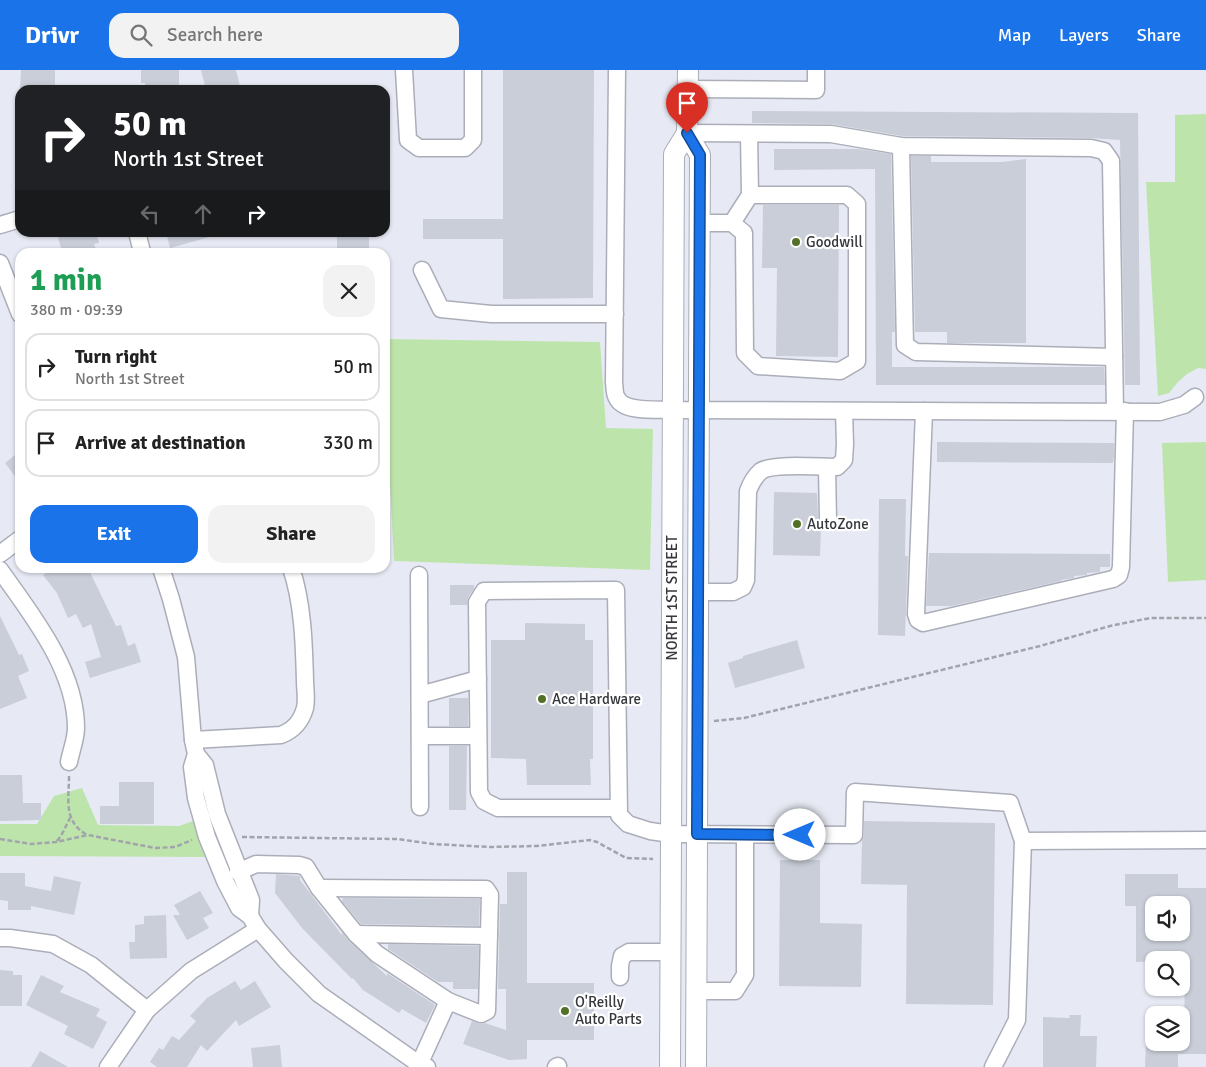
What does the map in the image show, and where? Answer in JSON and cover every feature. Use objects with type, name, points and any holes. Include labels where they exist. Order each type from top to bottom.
[{"type":"main road","points":[[687,133],[688,80]]},
{"type":"main road","name":"NORTH 1ST STREET","points":[[670,1067],[674,154],[687,133],[700,155],[696,1067]]},
{"type":"street","points":[[404,70],[408,140],[419,148],[465,148],[473,140],[473,70]]},
{"type":"street","points":[[617,70],[614,383],[616,397],[622,405],[633,408],[673,410],[1160,412],[1184,405],[1195,397]]},
{"type":"street","points":[[688,80],[816,90],[816,70]]},
{"type":"street","points":[[687,133],[831,134],[901,146],[1091,148],[1104,151],[1111,161],[1114,357],[1120,411],[1121,567],[1119,575],[1113,579],[923,623],[918,620],[916,614],[924,411]]},
{"type":"street","points":[[732,223],[750,194],[749,134]]},
{"type":"street","points":[[901,146],[905,345],[916,352],[1114,357]]},
{"type":"street","points":[[700,223],[732,223],[744,233],[745,353],[758,366],[840,371],[857,361],[857,204],[847,195],[750,194]]},
{"type":"street","points":[[0,224],[15,220]]},
{"type":"street","points":[[0,263],[15,301]]},
{"type":"street","points":[[422,270],[441,309],[491,314],[615,314]]},
{"type":"street","points":[[698,592],[733,592],[743,587],[746,580],[748,490],[754,478],[762,470],[774,467],[837,467],[844,460],[844,411]]},
{"type":"street","points":[[827,467],[828,521]]},
{"type":"street","points":[[0,554],[15,543]]},
{"type":"street","points":[[0,570],[45,635],[69,688],[76,730],[69,762]]},
{"type":"street","points":[[162,573],[171,599],[186,657],[195,747],[192,768],[200,813],[207,837],[225,881],[239,908],[254,922],[286,961],[319,994],[421,1066],[448,1001]]},
{"type":"street","points":[[195,747],[281,735],[291,731],[300,721],[306,706],[305,665],[302,624],[296,582],[293,573]]},
{"type":"street","points":[[419,575],[420,807]]},
{"type":"street","points":[[619,808],[498,808],[484,801],[479,792],[477,602],[484,591],[616,590],[619,808],[619,815],[628,824],[650,831],[671,834],[854,835],[855,792],[1010,802],[1023,841],[1017,1020],[993,1067]]},
{"type":"street","points":[[420,695],[478,679]]},
{"type":"street","points":[[420,736],[478,736]]},
{"type":"street","points":[[195,747],[206,765],[217,814],[238,872],[251,900],[254,922]]},
{"type":"street","points":[[696,992],[734,990],[745,974],[745,835]]},
{"type":"street","points":[[1023,841],[1206,840]]},
{"type":"street","points":[[238,872],[256,864],[299,865],[306,867],[319,888],[356,934],[377,954],[448,1001],[481,1014],[487,1011],[490,895],[486,889],[319,888]]},
{"type":"street","points":[[108,1067],[147,1010],[191,971],[254,922]]},
{"type":"street","points":[[356,934],[489,936]]},
{"type":"street","points":[[0,938],[53,944],[91,965],[147,1010]]},
{"type":"street","points":[[620,977],[622,956],[629,952],[671,952]]},
{"type":"path","points":[[697,723],[744,718],[1040,646],[1110,626],[1150,618],[1206,618]]},
{"type":"path","points":[[56,842],[62,836],[70,818],[69,762]]},
{"type":"path","points":[[70,818],[79,830],[88,835],[155,848],[175,847],[197,837]]},
{"type":"path","points":[[0,839],[31,844],[56,842],[88,835]]},
{"type":"path","points":[[236,838],[249,836],[397,839],[433,844],[490,847],[537,846],[590,840],[598,842],[626,858],[653,859]]},
{"type":"green space","points":[[1206,114],[1206,369],[1198,368],[1187,374],[1169,393],[1158,396],[1146,182],[1175,182],[1175,115]]},
{"type":"green space","points":[[390,339],[600,342],[606,428],[653,429],[650,570],[394,561],[390,483]]},
{"type":"green space","points":[[1206,442],[1206,580],[1168,582],[1162,443]]},
{"type":"green space","points":[[82,788],[98,825],[179,826],[193,821],[205,857],[0,856],[0,824],[37,824],[54,796]]},
{"type":"building","points":[[21,70],[55,70],[55,85],[20,85]]},
{"type":"building","points":[[141,70],[179,70],[179,85],[145,85],[145,83],[141,83]]},
{"type":"building","points":[[201,70],[236,70],[240,85],[205,85]]},
{"type":"building","points":[[503,70],[594,70],[593,298],[503,299],[503,239],[423,239],[423,219],[503,219]]},
{"type":"building","points":[[752,111],[1138,113],[1140,385],[1125,385],[1120,140],[902,136],[831,124],[752,123]]},
{"type":"building","points":[[774,149],[859,149],[891,154],[895,332],[892,332],[892,367],[1104,367],[1105,385],[876,385],[875,169],[774,170]]},
{"type":"building","points":[[911,156],[931,156],[931,162],[1002,162],[1026,159],[1026,343],[947,343],[947,332],[915,332]]},
{"type":"building","points":[[763,205],[839,205],[838,357],[776,356],[777,268],[762,268]]},
{"type":"building","points":[[58,237],[97,237],[99,243],[94,244],[96,248],[61,248]]},
{"type":"building","points":[[167,237],[209,237],[170,248]]},
{"type":"building","points":[[337,237],[369,237],[369,248],[337,248]]},
{"type":"building","points":[[937,442],[1114,443],[1114,456],[1113,463],[937,462]]},
{"type":"building","points":[[15,455],[15,476],[5,463]]},
{"type":"building","name":"AutoZone","points":[[774,492],[817,493],[818,521],[821,527],[820,556],[773,555]]},
{"type":"building","points":[[879,499],[906,499],[905,556],[908,556],[905,636],[878,635]]},
{"type":"building","points":[[929,553],[1110,554],[1110,567],[1100,567],[1100,572],[1087,573],[1087,575],[1074,576],[1074,578],[952,606],[926,606]]},
{"type":"building","points":[[46,573],[90,573],[116,626],[121,625],[128,646],[135,643],[141,662],[90,678],[85,662],[101,657],[91,624],[83,628],[76,614],[68,618],[57,593],[43,575]]},
{"type":"building","points":[[450,585],[474,585],[474,589],[468,597],[467,605],[450,605]]},
{"type":"building","points":[[0,616],[19,655],[22,654],[29,671],[18,676],[27,698],[0,709]]},
{"type":"building","name":"Ace Hardware","points":[[525,623],[585,624],[585,640],[593,640],[593,759],[590,759],[591,785],[527,785],[526,759],[491,758],[491,640],[525,640]]},
{"type":"building","points":[[797,640],[805,668],[735,688],[728,663],[743,658],[743,656]]},
{"type":"building","points":[[449,698],[468,698],[468,726],[449,726]]},
{"type":"building","points":[[449,746],[467,746],[466,810],[449,810]]},
{"type":"building","points":[[0,775],[22,775],[23,803],[41,803],[41,820],[0,821]]},
{"type":"building","points":[[119,782],[154,782],[154,824],[100,824],[100,806],[119,806]]},
{"type":"building","points":[[864,821],[995,823],[993,1005],[906,1004],[907,885],[861,884]]},
{"type":"building","points":[[780,860],[820,860],[820,923],[862,924],[861,987],[779,986]]},
{"type":"building","points":[[507,872],[527,872],[527,983],[594,983],[594,1040],[527,1040],[527,1059],[509,1060],[463,1044],[472,1021],[506,1030],[506,989],[498,989],[500,904],[507,904]]},
{"type":"building","points":[[0,873],[25,873],[25,886],[51,891],[54,876],[81,882],[74,915],[31,906],[31,910],[8,910],[8,901],[0,900]]},
{"type":"building","points":[[276,874],[300,876],[300,880],[342,935],[342,932],[349,941],[387,976],[387,973],[435,1005],[426,1023],[402,1009],[399,1013],[363,990],[302,928],[275,893]]},
{"type":"building","points":[[1125,874],[1178,874],[1178,888],[1206,888],[1206,1054],[1178,1054],[1178,1067],[1145,1067],[1146,1051],[1190,1051],[1190,1006],[1184,1006],[1185,996],[1190,996],[1190,951],[1145,951],[1145,962],[1136,962],[1136,906],[1125,906]]},
{"type":"building","points":[[200,891],[213,913],[203,918],[209,928],[187,940],[173,915],[180,915],[174,905]]},
{"type":"building","points":[[343,898],[480,899],[479,926],[361,924],[342,901]]},
{"type":"building","points":[[166,915],[167,958],[130,959],[129,942],[135,942],[135,925],[144,924],[144,916]]},
{"type":"building","points":[[388,944],[479,946],[478,989],[453,989],[453,982],[438,982],[388,949]]},
{"type":"building","points":[[0,970],[13,971],[13,975],[22,975],[22,1006],[0,1006]]},
{"type":"building","points":[[41,975],[64,986],[60,992],[100,1009],[96,1016],[107,1022],[93,1049],[64,1034],[68,1026],[26,1005]]},
{"type":"building","points":[[235,981],[241,990],[255,981],[271,1007],[239,1026],[236,1020],[207,1051],[201,1045],[187,1067],[157,1067],[150,1062],[159,1048],[163,1050],[172,1036],[179,1040],[196,1021],[190,1016],[207,998]]},
{"type":"building","points":[[1069,1015],[1081,1015],[1080,1036],[1097,1036],[1096,1067],[1043,1067],[1043,1017],[1070,1018]]},
{"type":"building","points":[[280,1045],[282,1067],[253,1067],[251,1048]]},
{"type":"building","points":[[40,1051],[68,1067],[31,1067]]},
{"type":"place","name":"Goodwill","points":[[796,242]]},
{"type":"place","name":"AutoZone","points":[[797,524]]},
{"type":"place","name":"Ace Hardware","points":[[542,699]]},
{"type":"place","name":"O'Reilly Auto Parts","points":[[565,1011]]},
{"type":"route","points":[[687,133],[700,155],[697,834],[800,835]]}]
